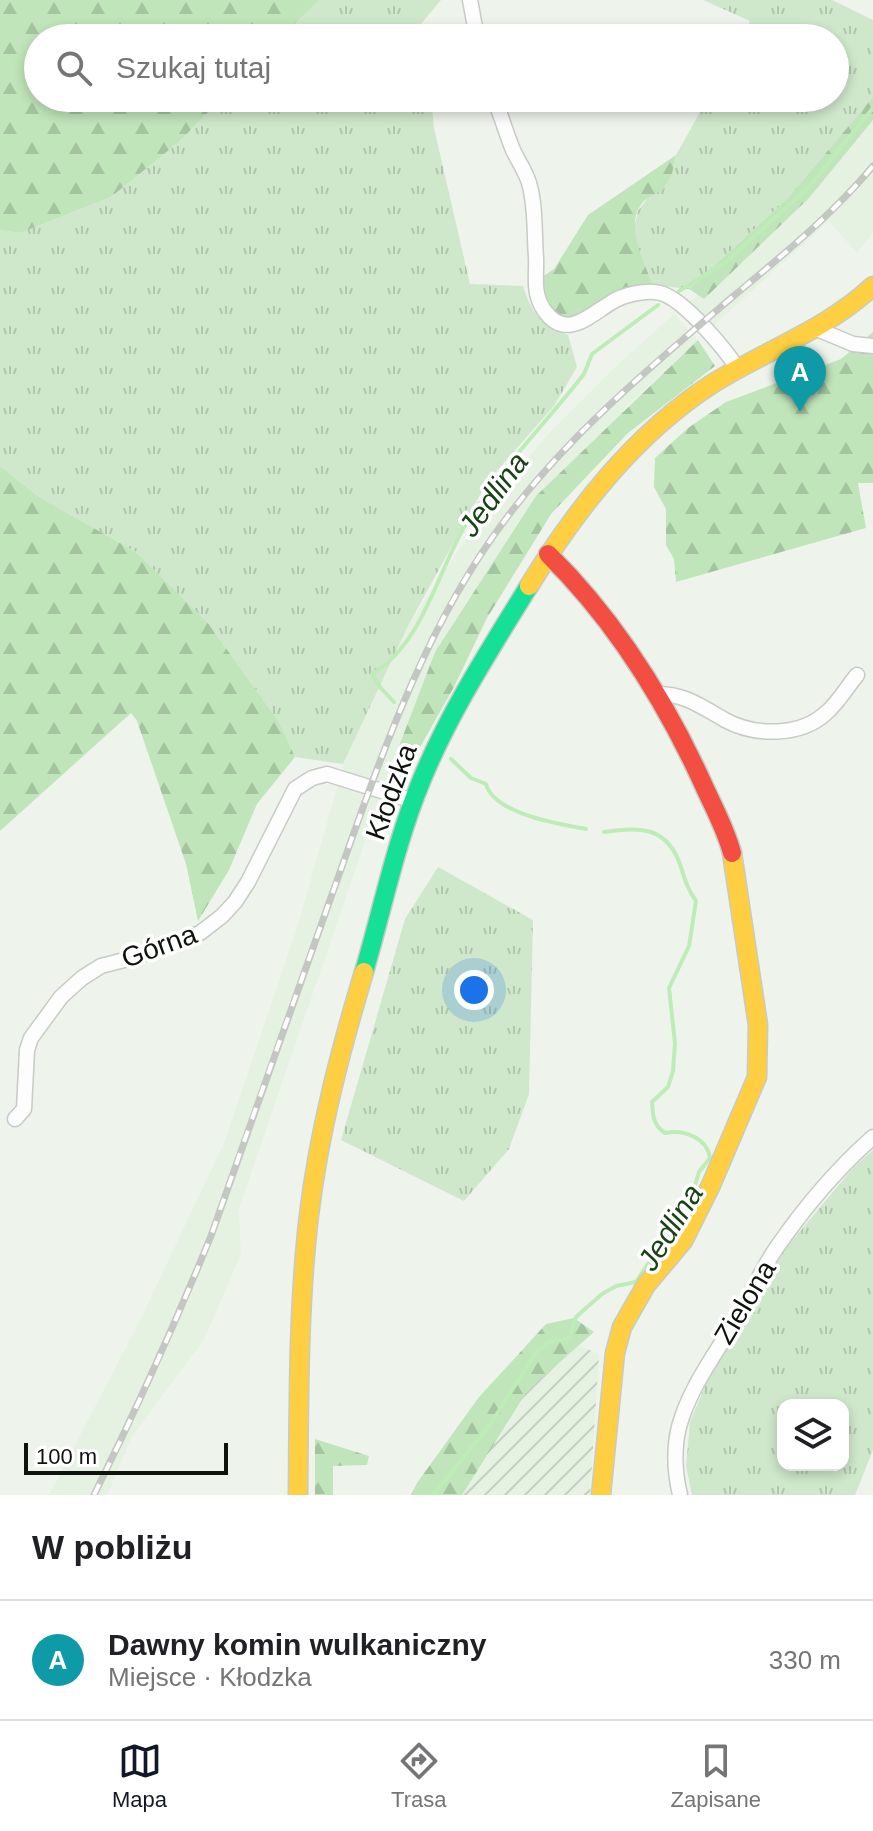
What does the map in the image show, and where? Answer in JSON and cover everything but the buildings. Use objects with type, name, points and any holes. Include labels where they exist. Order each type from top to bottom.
[{"type":"main road","name":"Kłodzka","points":[[298,1495],[305,1274],[314,1178],[328,1101],[414,801],[450,720],[548,554],[588,498],[633,449],[687,403],[738,369],[817,329],[873,286]]},
{"type":"main road","points":[[548,554],[582,587],[634,655],[714,810],[731,850],[758,1025],[757,1077],[711,1185],[683,1241],[646,1285],[622,1327],[615,1353],[601,1495]]},
{"type":"street","points":[[470,0],[474,24]]},
{"type":"street","points":[[499,112],[529,183],[536,263],[534,290],[545,311],[557,322],[586,322],[614,300],[636,294],[661,293],[687,311],[711,334],[738,369]]},
{"type":"street","points":[[817,329],[853,344],[873,346]]},
{"type":"street","points":[[656,694],[674,693],[735,726],[766,732],[790,730],[813,722],[826,713],[857,675]]},
{"type":"street","name":"Górna","points":[[15,1119],[24,1109],[27,1050],[31,1038],[61,997],[101,966],[200,933],[222,916],[248,882],[295,789],[312,778],[327,774],[414,801]]},
{"type":"street","name":"Zielona","points":[[680,1495],[675,1460],[677,1438],[681,1418],[701,1374],[777,1248],[849,1160],[873,1137]]},
{"type":"shaded area","points":[[873,56],[873,233],[857,253],[829,221],[712,327],[688,303],[725,269],[834,112],[849,112],[849,91]]},
{"type":"shaded area","points":[[674,314],[698,340],[626,407],[435,652],[386,780],[239,1209],[241,1254],[205,1338],[132,1437],[107,1495],[49,1495],[142,1316],[224,1143],[296,931],[345,760],[409,624],[491,502],[550,432]]},
{"type":"shaded area","points":[[573,1343],[599,1354],[590,1495],[453,1495],[551,1353]]},
{"type":"green space","points":[[0,0],[319,0],[295,24],[24,24],[24,112],[208,112],[179,142],[111,197],[20,233],[0,230]]},
{"type":"green space","points":[[319,0],[441,0],[421,24],[295,24]]},
{"type":"green space","points":[[703,0],[832,0],[873,20],[873,97],[788,198],[689,289],[653,285],[633,232],[638,211],[672,174],[676,155],[700,112],[849,112],[849,24],[749,24],[750,21]]},
{"type":"green space","points":[[873,97],[873,120],[809,198],[704,299],[689,289],[788,198]]},
{"type":"green space","points":[[208,112],[432,112],[470,284],[523,286],[539,317],[568,335],[577,367],[554,406],[487,482],[409,624],[343,764],[295,757],[279,722],[208,623],[136,552],[39,497],[0,466],[0,230],[20,233],[111,197],[179,142]]},
{"type":"green space","points":[[676,155],[672,174],[662,191],[648,198],[635,219],[638,246],[653,285],[607,296],[574,318],[557,322],[545,311],[539,279],[554,269],[588,215]]},
{"type":"green space","points":[[873,332],[873,483],[858,483],[866,528],[676,582],[674,559],[666,545],[666,509],[654,487],[655,458],[688,428],[726,402],[841,359]]},
{"type":"green space","points":[[698,340],[715,366],[628,433],[551,514],[487,618],[454,687],[400,783],[386,780],[435,652],[536,496]]},
{"type":"green space","points":[[0,466],[39,497],[136,552],[208,623],[279,722],[295,757],[257,804],[229,870],[198,921],[186,864],[137,721],[131,713],[0,831]]},
{"type":"green space","points":[[438,867],[533,920],[529,1094],[509,1149],[464,1201],[341,1140],[405,919]]},
{"type":"green space","points":[[873,1150],[873,1450],[855,1495],[692,1495],[686,1466],[690,1422],[708,1379],[781,1254],[853,1168]]},
{"type":"green space","points":[[574,1318],[594,1332],[527,1391],[462,1495],[411,1495],[479,1397],[546,1324]]},
{"type":"green space","points":[[315,1439],[369,1456],[367,1465],[333,1466],[333,1495],[315,1495]]},
{"type":"waterway","name":"Jedlina","points":[[679,291],[726,262],[808,188],[873,108]]},
{"type":"waterway","name":"Jedlina","points":[[394,702],[372,674],[389,661],[417,626],[456,543],[479,504],[584,374],[592,354],[658,305]]},
{"type":"waterway","name":"Jedlina","points":[[451,759],[471,778],[486,784],[501,803],[514,810],[586,829]]},
{"type":"waterway","name":"Jedlina","points":[[433,1495],[490,1425],[536,1352],[549,1342],[569,1338],[576,1317],[602,1294],[616,1286],[636,1282],[690,1202],[699,1172],[710,1158],[704,1145],[694,1136],[661,1130],[654,1120],[652,1102],[668,1087],[673,1071],[675,1043],[669,988],[689,946],[696,901],[675,854],[661,837],[652,832],[630,829],[604,832]]},
{"type":"railway","points":[[94,1495],[155,1367],[211,1236],[384,752],[403,703],[448,609],[505,520],[557,458],[644,373],[808,233],[873,166]]},
{"type":"traffic: fast","points":[[364,972],[397,850],[422,779],[458,704],[529,586]]},
{"type":"traffic: slow","points":[[529,586],[588,501],[633,449],[658,426],[712,384],[836,315],[873,286]]},
{"type":"traffic: slow","points":[[601,1495],[615,1353],[622,1327],[646,1285],[683,1241],[711,1185],[757,1077],[758,1025],[732,853]]},
{"type":"traffic: slow","points":[[298,1495],[301,1320],[309,1215],[331,1092],[364,972]]},
{"type":"traffic: jam","points":[[548,554],[617,634],[655,692],[689,754],[720,819],[732,853]]},
{"type":"place","name":"Dawny komin wulkaniczny","points":[[800,412]]}]
